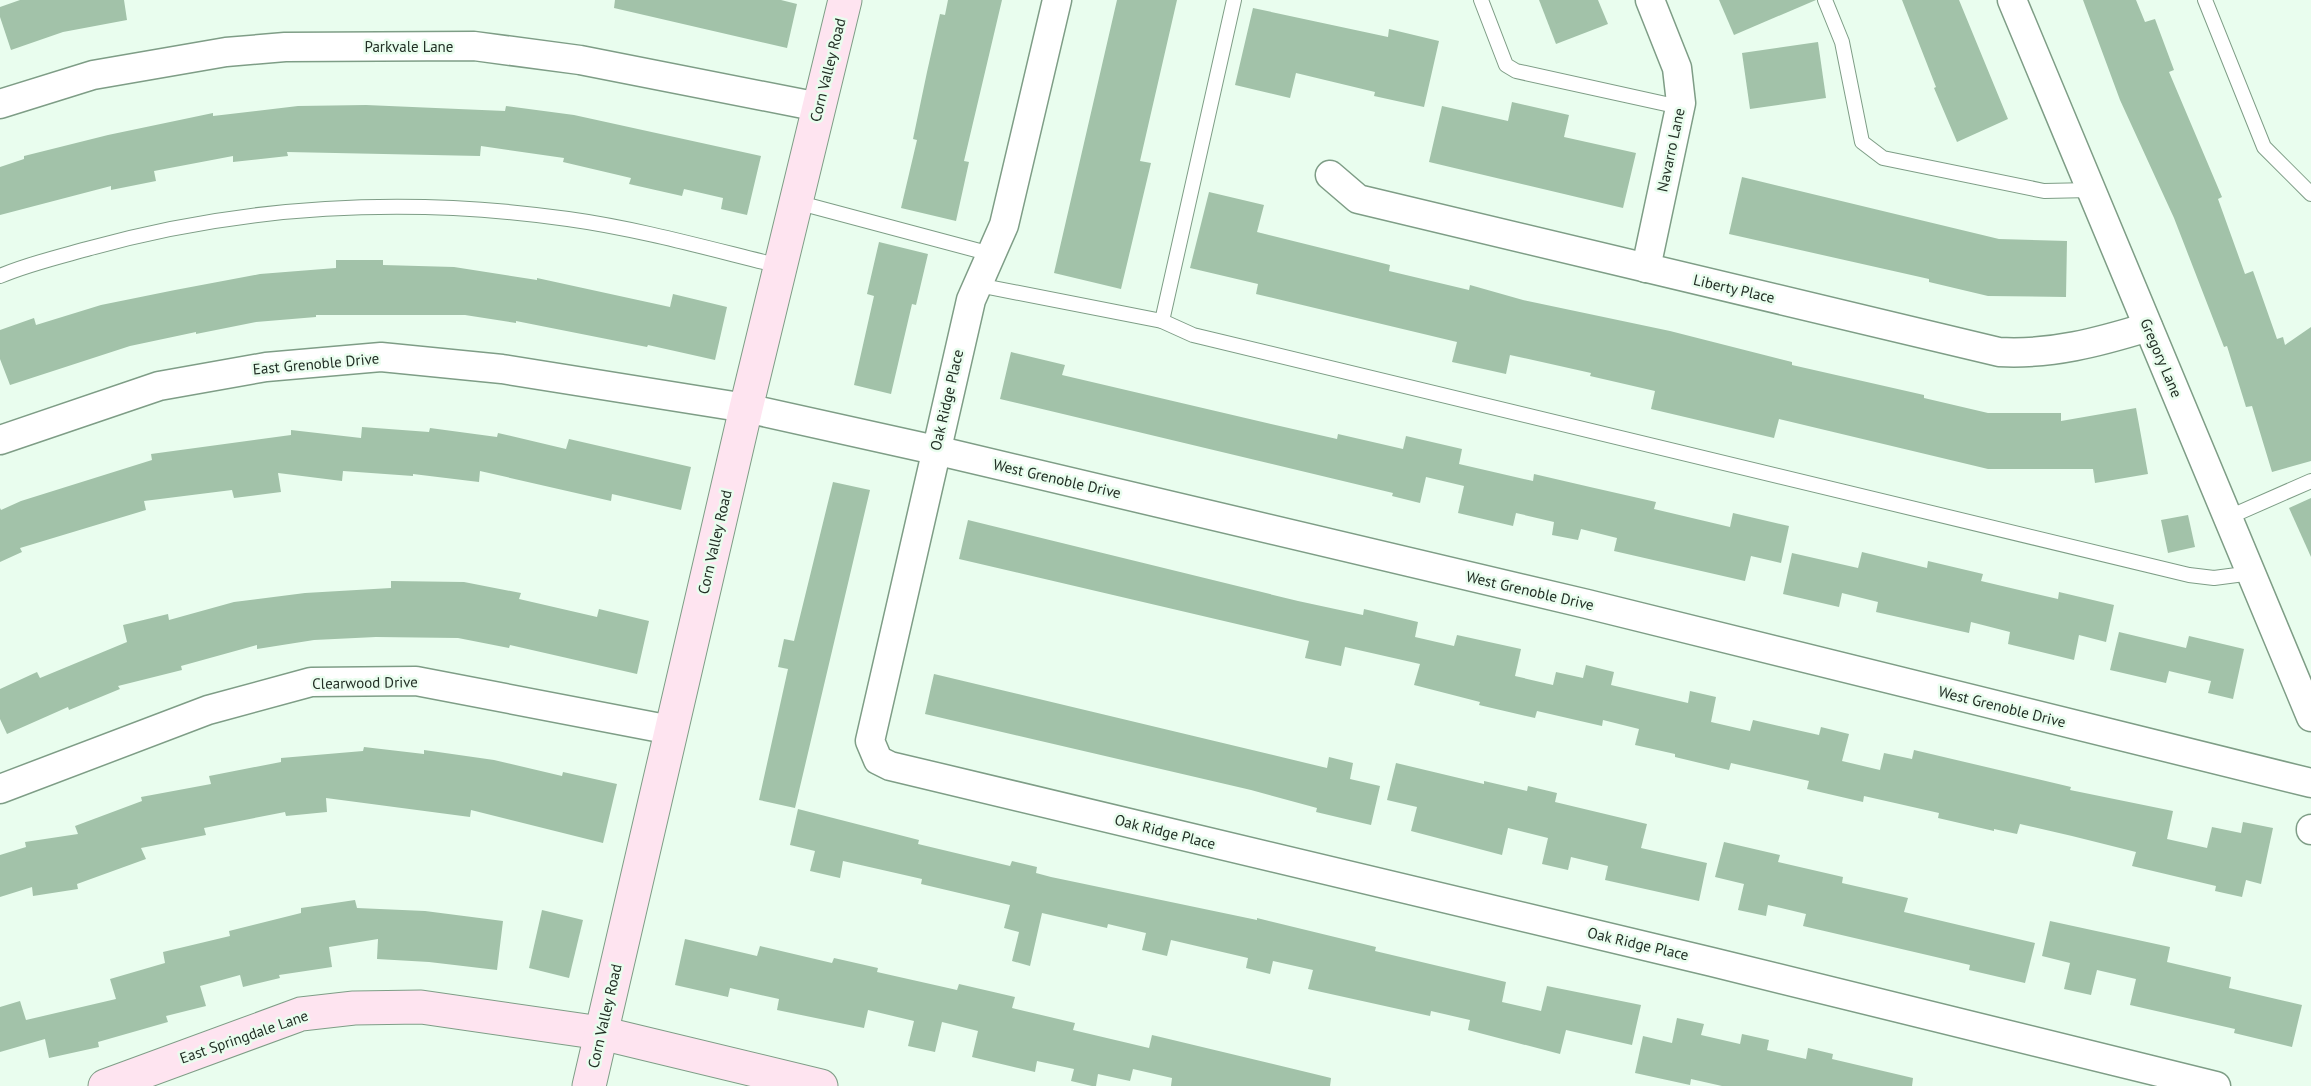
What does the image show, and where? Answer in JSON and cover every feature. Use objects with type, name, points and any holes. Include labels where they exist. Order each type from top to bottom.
[{"type":"main road","name":"Corn Valley Road","points":[[589,1086],[746,408],[845,0]]},
{"type":"main road","name":"East Springdale Lane","points":[[105,1086],[301,1014],[354,1008],[421,1007],[601,1034],[821,1086]]},
{"type":"street","name":"Oak Ridge Place","points":[[1057,0],[1004,225],[971,300],[935,450],[870,741],[878,760],[890,766],[1712,962],[2216,1086]]},
{"type":"street","name":"Navarro Lane","points":[[1646,268],[1681,103],[1677,68],[1650,0]]},
{"type":"street","name":"Gregory Lane","points":[[2012,0],[2311,717]]},
{"type":"street","name":"Parkvale Lane","points":[[0,104],[93,75],[226,52],[285,47],[474,46],[580,60],[819,107]]},
{"type":"street","name":"Liberty Place","points":[[1330,175],[1358,200],[2000,352],[2023,353],[2084,346],[2148,327]]},
{"type":"street","name":"East Grenoble Drive","points":[[0,440],[159,386],[266,367],[381,357],[502,369],[746,408]]},
{"type":"street","name":"West Grenoble Drive","points":[[746,408],[935,450],[1575,601],[2311,783]]},
{"type":"street","name":"Clearwood Drive","points":[[0,789],[208,710],[311,682],[416,681],[671,730]]},
{"type":"lane","points":[[1162,321],[1234,0]]},
{"type":"lane","points":[[1481,0],[1506,65],[1516,72],[1666,104],[1681,103]]},
{"type":"lane","points":[[1825,0],[1842,42],[1862,142],[1883,158],[2044,190],[2091,190]]},
{"type":"lane","points":[[2205,0],[2264,147],[2311,194]]},
{"type":"lane","points":[[796,202],[991,254]]},
{"type":"lane","points":[[0,276],[150,231],[228,217],[273,211],[398,206],[568,219],[648,234],[780,266]]},
{"type":"lane","points":[[978,285],[1162,321],[1193,335],[2189,575],[2214,578],[2252,573]]},
{"type":"lane","points":[[2229,517],[2311,481]]},
{"type":"building","points":[[20,0],[124,0],[127,20],[63,32],[11,50],[0,17],[0,7]]},
{"type":"building","points":[[615,0],[781,0],[797,4],[787,48],[614,8]]},
{"type":"building","points":[[948,0],[1002,0],[964,161],[969,162],[956,221],[901,208],[917,140],[913,139],[940,14],[945,15]]},
{"type":"building","points":[[1117,0],[1177,0],[1140,161],[1151,163],[1121,289],[1054,273]]},
{"type":"building","points":[[1539,0],[1598,0],[1608,24],[1556,44]]},
{"type":"building","points":[[1719,0],[1816,0],[1734,35]]},
{"type":"building","points":[[1902,0],[1959,0],[2008,119],[1957,142],[1934,88],[1936,87]]},
{"type":"building","points":[[2083,0],[2136,0],[2145,22],[2155,19],[2174,70],[2169,72],[2222,197],[2218,199],[2245,274],[2253,271],[2277,339],[2283,337],[2285,345],[2311,327],[2311,461],[2272,472],[2252,406],[2246,407],[2227,346],[2224,347],[2174,218],[2120,100]]},
{"type":"building","points":[[1253,8],[1388,37],[1389,29],[1439,41],[1424,107],[1374,96],[1375,92],[1296,73],[1290,98],[1235,85]]},
{"type":"building","points":[[1818,42],[1826,98],[1750,109],[1742,53]]},
{"type":"building","points":[[1512,102],[1569,115],[1564,137],[1636,153],[1623,208],[1429,162],[1442,106],[1508,121]]},
{"type":"building","points":[[366,105],[505,111],[506,106],[574,115],[761,156],[747,215],[721,209],[723,198],[684,189],[682,196],[629,184],[631,178],[563,162],[564,158],[481,146],[480,156],[287,152],[288,156],[233,162],[233,156],[154,171],[156,181],[111,190],[111,186],[0,215],[0,167],[24,159],[24,156],[108,135],[213,113],[213,116],[298,106]]},
{"type":"building","points":[[1742,177],[1999,239],[2067,241],[2066,297],[1988,296],[1929,282],[1929,279],[1729,234]]},
{"type":"building","points":[[1209,192],[1264,205],[1257,232],[1390,265],[1389,271],[1469,290],[1470,285],[1523,300],[1670,331],[1792,362],[1792,365],[1924,395],[1924,398],[1988,413],[2061,413],[2061,421],[2136,408],[2148,474],[2095,483],[2093,469],[1988,469],[1779,419],[1774,438],[1651,409],[1655,391],[1590,376],[1591,373],[1510,355],[1506,374],[1452,362],[1457,342],[1256,294],[1258,284],[1190,268]]},
{"type":"building","points":[[879,242],[928,254],[916,305],[912,304],[891,394],[854,385],[874,296],[867,294]]},
{"type":"building","points":[[336,260],[383,260],[383,265],[454,267],[537,280],[537,278],[670,307],[673,294],[727,307],[715,360],[648,345],[647,347],[516,321],[516,323],[465,315],[316,315],[316,317],[256,322],[130,346],[10,385],[0,359],[0,330],[34,318],[36,325],[101,305],[175,290],[260,274],[336,268]]},
{"type":"building","points":[[1011,352],[1065,365],[1062,375],[1337,439],[1338,434],[1403,449],[1406,436],[1462,449],[1459,464],[1533,481],[1534,474],[1656,502],[1654,509],[1730,527],[1733,513],[1789,526],[1781,563],[1751,556],[1745,581],[1614,551],[1617,538],[1581,529],[1578,540],[1552,535],[1554,522],[1516,513],[1513,526],[1458,513],[1464,486],[1426,477],[1420,503],[1392,496],[1393,493],[1000,399]]},
{"type":"building","points":[[362,427],[429,432],[430,428],[497,437],[498,433],[566,449],[569,439],[691,467],[681,510],[612,494],[611,501],[480,471],[479,482],[413,474],[413,476],[343,471],[342,481],[278,473],[281,492],[234,498],[232,490],[144,501],[146,510],[20,548],[22,552],[0,562],[0,508],[1,510],[21,501],[152,460],[151,454],[291,435],[291,430],[361,438]]},
{"type":"building","points":[[833,482],[870,490],[795,808],[759,800],[788,669],[778,667],[784,639],[794,641]]},
{"type":"building","points":[[2311,498],[2311,557],[2289,508]]},
{"type":"building","points":[[2188,515],[2195,547],[2168,553],[2161,520]]},
{"type":"building","points":[[968,520],[1298,601],[1363,615],[1364,609],[1418,622],[1415,637],[1454,646],[1457,635],[1521,649],[1515,676],[1553,685],[1556,672],[1583,678],[1586,665],[1614,672],[1611,685],[1688,703],[1690,691],[1716,697],[1711,722],[1750,731],[1753,720],[1819,735],[1821,727],[1849,734],[1842,761],[1880,770],[1884,753],[1912,759],[1914,750],[2071,787],[2070,790],[2173,811],[2167,839],[2207,848],[2212,827],[2241,833],[2243,822],[2273,828],[2261,884],[2246,880],[2242,897],[2215,891],[2216,886],[2132,866],[2136,852],[2072,836],[2020,824],[2017,834],[1994,829],[1994,831],[1938,818],[1939,813],[1864,796],[1863,802],[1807,789],[1809,781],[1731,763],[1729,770],[1675,757],[1675,754],[1635,745],[1639,729],[1603,720],[1602,726],[1537,711],[1535,718],[1479,705],[1480,702],[1414,685],[1420,664],[1345,647],[1341,666],[1305,658],[1309,641],[959,559]]},
{"type":"building","points":[[1862,552],[1927,568],[1928,561],[1983,574],[1981,581],[2058,599],[2059,592],[2114,605],[2106,642],[2079,635],[2074,660],[2008,644],[2010,632],[1971,622],[1969,633],[1876,612],[1878,602],[1842,593],[1839,607],[1783,594],[1792,553],[1858,568]]},
{"type":"building","points":[[391,581],[464,582],[521,593],[519,599],[597,617],[599,609],[649,621],[637,674],[510,645],[509,648],[458,638],[376,637],[314,640],[257,649],[257,645],[181,666],[182,670],[118,686],[120,689],[69,710],[68,707],[7,734],[0,719],[0,689],[37,672],[40,678],[127,642],[123,625],[168,614],[169,620],[234,602],[305,593],[391,588]]},
{"type":"building","points":[[2119,632],[2186,648],[2189,636],[2244,649],[2233,699],[2208,693],[2211,681],[2169,671],[2166,683],[2110,670]]},
{"type":"building","points":[[934,674],[1327,768],[1329,757],[1353,763],[1350,779],[1380,786],[1371,825],[1316,812],[1317,808],[1251,790],[925,714]]},
{"type":"building","points":[[364,747],[424,754],[424,750],[494,760],[562,776],[563,772],[617,784],[603,843],[471,810],[470,817],[326,798],[327,812],[286,816],[285,812],[204,828],[206,835],[141,848],[146,859],[77,884],[78,889],[33,896],[32,887],[0,897],[0,855],[26,847],[25,842],[78,834],[75,826],[142,801],[141,797],[211,784],[209,776],[281,762],[281,758],[363,751]]},
{"type":"building","points":[[1396,763],[1484,784],[1484,781],[1527,791],[1528,786],[1557,793],[1555,802],[1647,824],[1641,848],[1707,863],[1699,901],[1605,880],[1608,866],[1571,857],[1568,870],[1542,864],[1548,838],[1508,828],[1502,855],[1411,831],[1417,807],[1387,800]]},
{"type":"building","points":[[798,809],[919,840],[918,844],[1010,866],[1012,861],[1037,867],[1036,873],[1051,877],[1257,920],[1257,918],[1376,947],[1375,951],[1506,982],[1502,1002],[1541,1011],[1547,986],[1641,1005],[1632,1045],[1566,1030],[1560,1054],[1468,1030],[1470,1020],[1431,1011],[1430,1016],[1308,989],[1313,970],[1273,961],[1270,974],[1246,968],[1248,958],[1171,940],[1167,956],[1142,950],[1146,933],[1108,924],[1107,928],[1042,913],[1030,966],[1012,961],[1019,932],[1004,928],[1010,905],[921,884],[922,879],[843,861],[840,878],[810,871],[815,851],[790,845]]},
{"type":"building","points":[[1724,842],[1780,855],[1778,862],[1843,877],[1842,883],[1908,898],[1904,912],[2035,943],[2025,983],[1969,970],[1970,965],[1803,926],[1806,914],[1768,905],[1766,916],[1738,910],[1744,884],[1715,877]]},
{"type":"building","points":[[355,900],[357,908],[425,911],[503,921],[497,970],[377,959],[378,939],[329,947],[332,967],[279,975],[280,978],[243,987],[240,975],[200,986],[206,1006],[166,1016],[168,1022],[98,1042],[99,1047],[49,1058],[45,1039],[0,1052],[0,1007],[20,1001],[26,1020],[116,999],[110,979],[165,963],[163,952],[230,936],[229,931],[301,913],[301,908]]},
{"type":"building","points":[[542,910],[583,920],[569,978],[529,968]]},
{"type":"building","points":[[2050,921],[2170,947],[2167,962],[2231,977],[2229,988],[2302,1005],[2292,1047],[2234,1033],[2235,1029],[2130,1005],[2136,979],[2097,970],[2091,995],[2064,989],[2070,963],[2042,956]]},
{"type":"building","points":[[685,939],[757,956],[760,946],[832,963],[834,958],[878,968],[877,972],[957,990],[959,984],[1015,997],[1012,1008],[1075,1023],[1073,1030],[1149,1048],[1152,1035],[1331,1078],[1330,1086],[1171,1086],[1172,1078],[1133,1069],[1130,1081],[1098,1074],[1096,1086],[1092,1086],[1071,1081],[1074,1069],[1037,1061],[1035,1072],[972,1057],[978,1031],[942,1022],[935,1052],[908,1046],[914,1021],[868,1010],[864,1028],[777,1010],[779,999],[730,988],[728,997],[675,985]]},
{"type":"building","points":[[1677,1018],[1704,1024],[1701,1035],[1740,1044],[1742,1034],[1769,1040],[1767,1050],[1806,1059],[1808,1048],[1833,1054],[1832,1059],[1913,1078],[1912,1086],[1722,1086],[1691,1079],[1690,1085],[1635,1073],[1643,1036],[1672,1043]]}]
